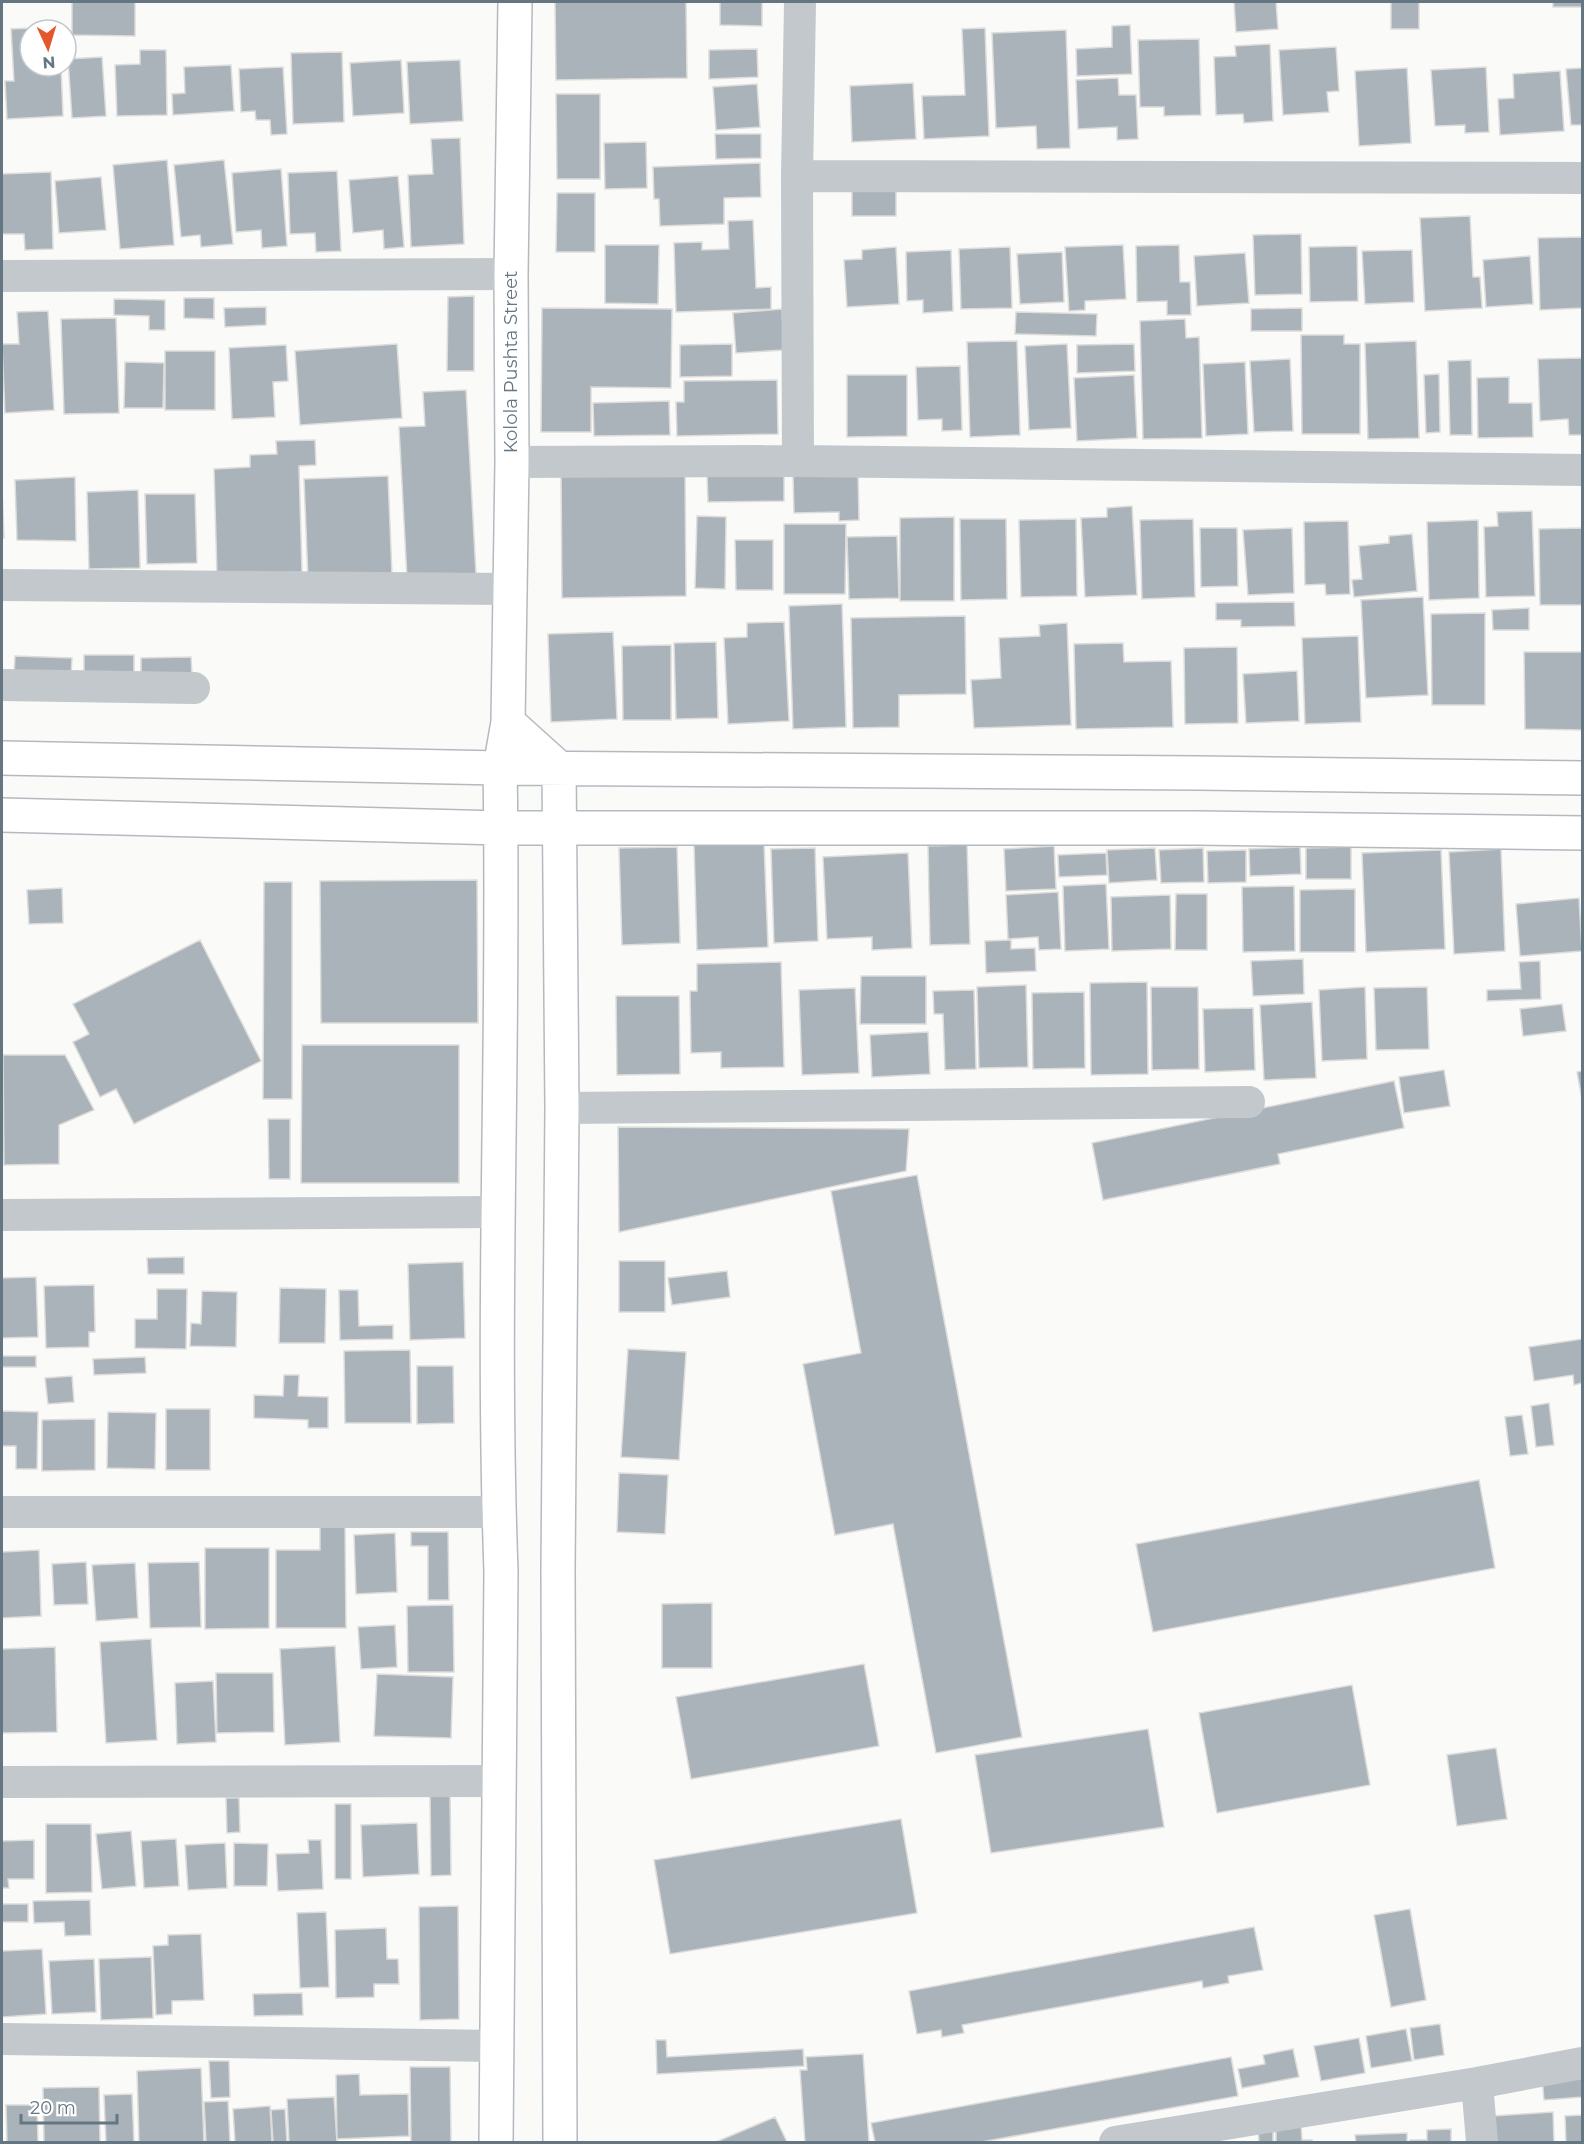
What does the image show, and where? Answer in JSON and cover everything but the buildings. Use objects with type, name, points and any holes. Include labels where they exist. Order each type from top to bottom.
[{"type":"main road","name":"Kolola Pushta Street","points":[[496,2142],[501,1571],[497,1212],[500,768],[508,722],[511,589],[511,273],[515,2]]},
{"type":"main road","points":[[508,722],[559,768],[562,1108],[558,1547],[560,2142]]},
{"type":"main road","points":[[2,758],[500,768],[1199,772],[1582,778]]},
{"type":"main road","points":[[2,815],[501,828],[1198,828],[1582,833]]},
{"type":"street","points":[[798,461],[797,176],[800,2]]},
{"type":"street","points":[[797,176],[1582,178]]},
{"type":"street","points":[[2,276],[511,273]]},
{"type":"street","points":[[512,462],[798,461],[1582,470]]},
{"type":"street","points":[[2,585],[511,589]]},
{"type":"street","points":[[2,685],[194,688]]},
{"type":"street","points":[[562,1108],[1249,1102]]},
{"type":"street","points":[[2,1215],[497,1212]]},
{"type":"street","points":[[2,1512],[499,1512]]},
{"type":"street","points":[[2,1782],[500,1781]]},
{"type":"street","points":[[2,2039],[497,2046]]},
{"type":"street","points":[[1115,2142],[1477,2083],[1582,2063]]},
{"type":"street","points":[[1477,2083],[1482,2142]]}]
